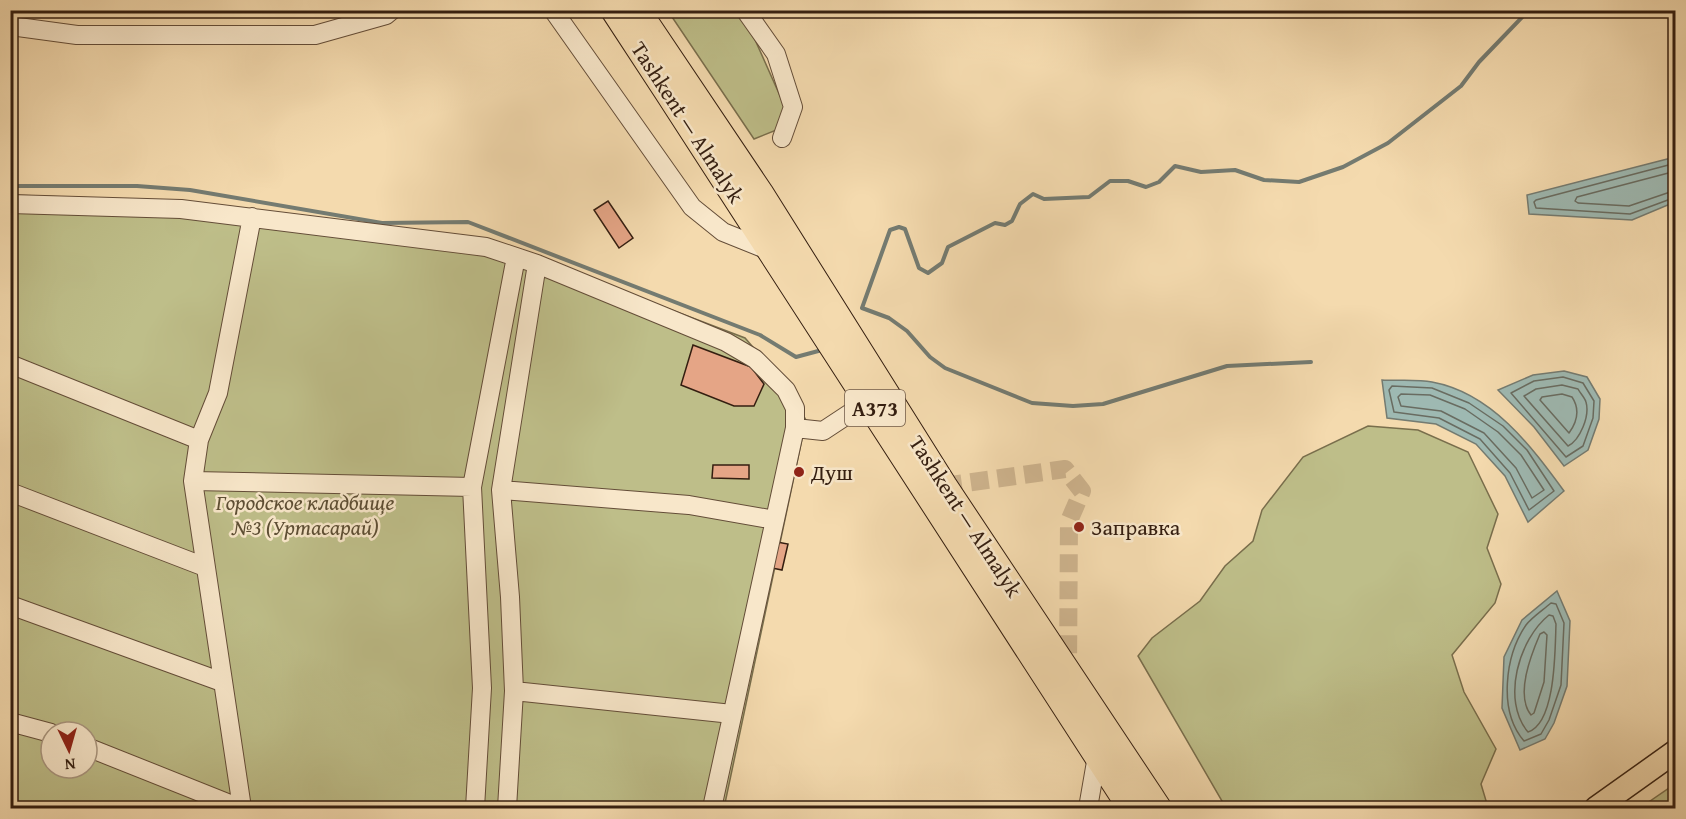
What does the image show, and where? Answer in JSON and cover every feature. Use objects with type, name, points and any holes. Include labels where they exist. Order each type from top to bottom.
[{"type":"highway","name":"Tashkent — Almalyk","points":[[614,10],[870,400],[928,496],[1131,808]]},
{"type":"highway","name":"Tashkent — Almalyk","points":[[637,10],[760,193],[944,486],[1158,808]]},
{"type":"main road","points":[[1596,808],[1676,750]]},
{"type":"street","points":[[10,23],[18,27],[77,35],[315,34],[386,15],[392,10]]},
{"type":"street","points":[[553,10],[692,207],[723,232],[773,252]]},
{"type":"street","points":[[745,10],[776,54],[794,107],[782,138]]},
{"type":"street","points":[[10,204],[181,209],[486,247],[537,264],[726,342],[754,359],[792,398],[795,428],[712,808]]},
{"type":"street","points":[[241,808],[193,481],[199,440],[218,393],[252,217]]},
{"type":"street","points":[[475,808],[482,688],[472,487],[516,257]]},
{"type":"street","points":[[507,808],[513,691],[510,597],[501,489],[537,264]]},
{"type":"street","points":[[10,364],[199,440]]},
{"type":"street","points":[[795,428],[823,432],[870,400]]},
{"type":"street","points":[[193,481],[472,487]]},
{"type":"street","points":[[501,489],[689,506],[775,520]]},
{"type":"street","points":[[10,492],[205,567]]},
{"type":"street","points":[[10,605],[222,682]]},
{"type":"street","points":[[513,691],[732,714]]},
{"type":"street","points":[[10,722],[39,730]]},
{"type":"street","points":[[99,752],[241,808]]},
{"type":"street","points":[[1088,808],[1097,756]]},
{"type":"green space","points":[[668,11],[735,11],[752,33],[785,107],[779,129],[754,139]]},
{"type":"green space","name":"Городское кладбище №3 (Уртасарай)","points":[[11,195],[174,201],[498,244],[745,338],[786,385],[806,420],[724,808],[11,808]]},
{"type":"green space","points":[[1368,426],[1418,430],[1468,452],[1498,514],[1487,548],[1501,584],[1495,603],[1452,655],[1464,692],[1496,749],[1481,784],[1487,804],[1483,808],[1226,808],[1138,656],[1152,638],[1200,601],[1225,566],[1253,541],[1262,510],[1303,457]]},
{"type":"green space","points":[[1675,784],[1675,808],[1640,808]]},
{"type":"water","points":[[1675,157],[1675,202],[1632,220],[1529,214],[1527,195]]},
{"type":"water","points":[[1564,371],[1587,377],[1600,399],[1599,419],[1588,450],[1564,466],[1534,427],[1498,390],[1533,375]]},
{"type":"water","points":[[1382,380],[1432,382],[1454,388],[1473,397],[1491,409],[1524,440],[1564,491],[1528,522],[1505,476],[1476,444],[1436,424],[1387,418]]},
{"type":"water","points":[[1557,591],[1570,621],[1567,686],[1554,723],[1545,739],[1520,750],[1502,708],[1504,657],[1522,620]]},
{"type":"building","points":[[608,201],[633,238],[619,248],[594,210]]},
{"type":"building","points":[[693,345],[751,367],[764,384],[754,406],[734,406],[681,385]]},
{"type":"building","points":[[713,465],[749,465],[749,479],[712,478]]},
{"type":"building","name":"Душ","points":[[797,467],[804,469],[802,477],[794,475]]},
{"type":"building","points":[[777,542],[788,544],[782,570],[772,568]]},
{"type":"waterway","points":[[1311,362],[1227,366],[1103,404],[1073,406],[1032,403],[945,368],[930,357],[907,331],[889,318],[862,308],[890,230],[899,227],[905,229],[919,268],[928,273],[942,263],[948,247],[995,223],[1005,225],[1012,221],[1020,204],[1033,194],[1044,199],[1089,197],[1110,181],[1128,181],[1146,187],[1159,182],[1175,166],[1201,172],[1235,170],[1264,180],[1299,182],[1343,167],[1388,143],[1461,86],[1479,62],[1529,10]]},
{"type":"waterway","points":[[10,186],[137,186],[190,190],[382,223],[468,222],[760,335],[796,357],[822,350]]},
{"type":"tunnel","points":[[944,486],[1065,469],[1082,491],[1069,521],[1068,669]]},
{"type":"place","name":"Душ","points":[[799,472]]},
{"type":"place","name":"Заправка","points":[[1079,527]]}]
